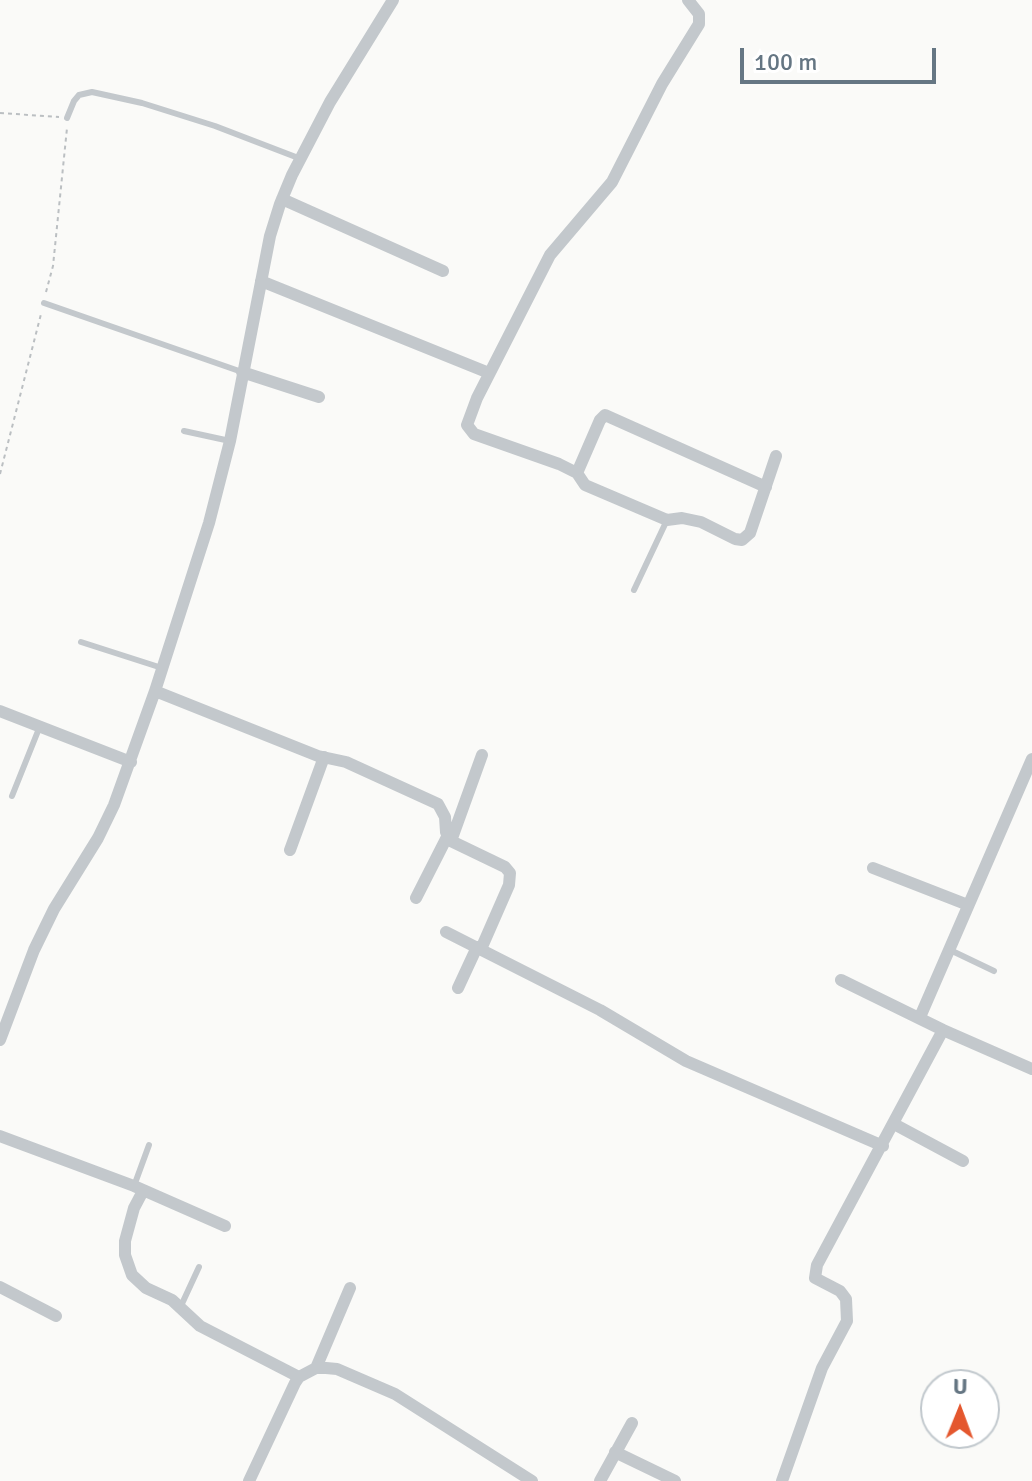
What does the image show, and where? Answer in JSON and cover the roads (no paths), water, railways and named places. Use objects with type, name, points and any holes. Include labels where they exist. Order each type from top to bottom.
[{"type":"street","points":[[0,1040],[34,950],[54,909],[98,838],[131,762],[155,691],[209,523],[230,441],[270,236],[282,199],[330,102],[393,0]]},
{"type":"street","points":[[688,0],[699,14],[699,24],[662,84],[612,182],[550,255],[489,373],[467,425],[469,431],[546,459],[577,473],[585,485],[667,520],[682,518],[701,522],[742,540],[750,533],[776,456]]},
{"type":"street","points":[[282,199],[443,271]]},
{"type":"street","points":[[261,281],[489,373]]},
{"type":"street","points":[[242,372],[319,397]]},
{"type":"street","points":[[577,473],[605,415],[766,487]]},
{"type":"street","points":[[155,691],[324,757],[346,762],[438,804],[445,817],[449,839]]},
{"type":"street","points":[[0,711],[131,762]]},
{"type":"street","points":[[416,898],[449,839],[482,755]]},
{"type":"street","points":[[290,850],[324,757]]},
{"type":"street","points":[[920,1017],[1032,759]]},
{"type":"street","points":[[449,839],[505,867],[510,873],[509,885],[458,988]]},
{"type":"street","points":[[873,868],[968,905]]},
{"type":"street","points":[[446,932],[600,1010],[686,1061],[883,1146]]},
{"type":"street","points":[[841,980],[1032,1069]]},
{"type":"street","points":[[782,1481],[822,1368],[847,1321],[846,1299],[840,1291],[815,1278],[815,1273],[943,1030]]},
{"type":"street","points":[[894,1124],[963,1161]]},
{"type":"street","points":[[0,1136],[138,1188],[225,1226]]},
{"type":"street","points":[[138,1188],[127,1227],[125,1255],[132,1275],[146,1288],[172,1300],[213,1334],[299,1377]]},
{"type":"street","points":[[0,1287],[56,1316]]},
{"type":"street","points":[[316,1368],[350,1288]]},
{"type":"street","points":[[249,1481],[299,1377],[316,1368],[337,1369],[395,1394],[532,1481]]},
{"type":"street","points":[[600,1481],[632,1423]]},
{"type":"street","points":[[615,1452],[675,1481]]},
{"type":"lane","points":[[67,118],[79,95],[92,92],[185,117],[301,159]]},
{"type":"lane","points":[[44,303],[242,372]]},
{"type":"lane","points":[[184,431],[230,441]]},
{"type":"lane","points":[[634,590],[667,520]]},
{"type":"lane","points":[[81,642],[162,668]]},
{"type":"lane","points":[[12,796],[40,726]]},
{"type":"lane","points":[[948,949],[994,971]]},
{"type":"lane","points":[[138,1188],[149,1145]]},
{"type":"lane","points":[[180,1308],[199,1267]]}]
